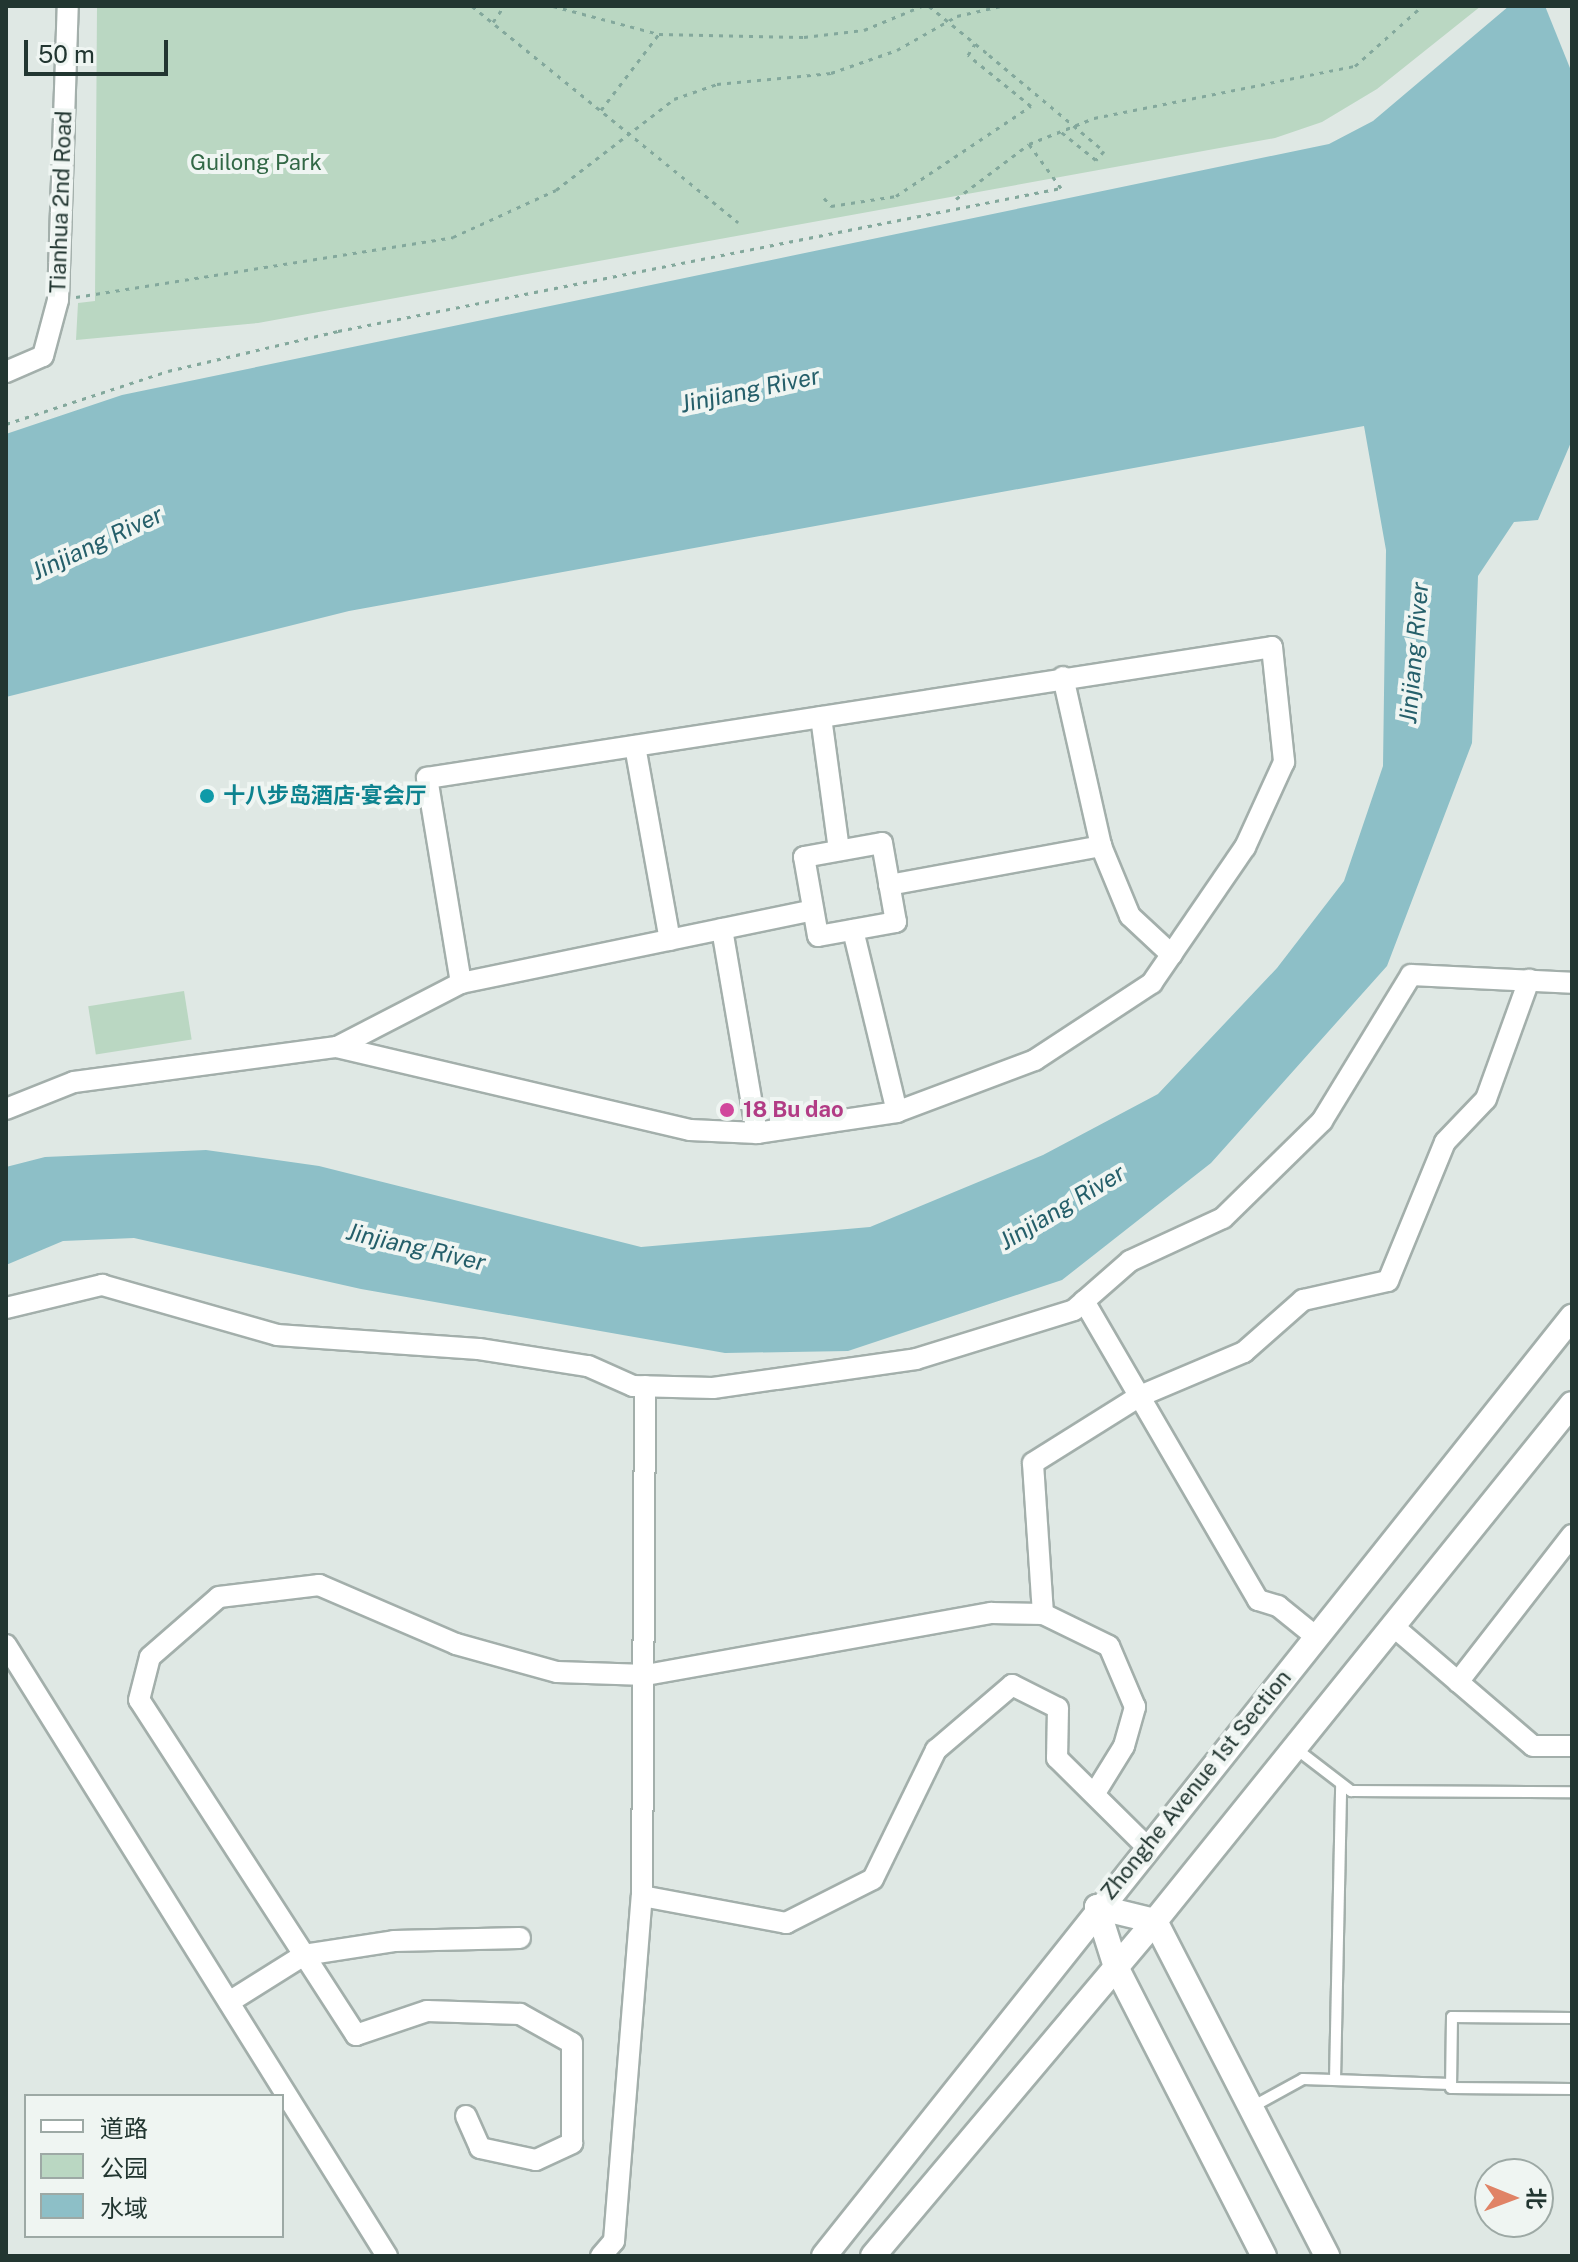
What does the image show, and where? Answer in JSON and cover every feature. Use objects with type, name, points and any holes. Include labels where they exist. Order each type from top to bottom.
[{"type":"main road","name":"Zhonghe Avenue 1st Section","points":[[824,2256],[1097,1907],[1572,1317]]},
{"type":"main road","points":[[873,2256],[1155,1921],[1572,1404]]},
{"type":"main road","points":[[1097,1907],[1155,1921],[1327,2256]]},
{"type":"main road","points":[[1097,1907],[1116,1967],[1264,2256]]},
{"type":"street","name":"Tianhua 2nd Road","points":[[6,372],[43,356],[58,300],[68,6]]},
{"type":"street","points":[[337,1047],[690,1130],[757,1133],[897,1112],[1035,1060],[1152,983],[1245,847],[1284,762],[1272,647],[427,778],[461,983]]},
{"type":"street","points":[[1063,677],[1101,846],[1130,916],[1172,955]]},
{"type":"street","points":[[821,717],[839,850]]},
{"type":"street","points":[[635,746],[670,940]]},
{"type":"street","points":[[882,843],[889,885],[896,922],[818,936],[804,857],[882,843]]},
{"type":"street","points":[[889,885],[1101,846]]},
{"type":"street","points":[[6,1109],[74,1082],[337,1047],[461,983],[813,910]]},
{"type":"street","points":[[722,929],[757,1133]]},
{"type":"street","points":[[853,930],[897,1112]]},
{"type":"street","points":[[6,1308],[102,1285],[277,1335],[479,1349],[588,1366],[645,1386],[713,1388],[916,1359],[1074,1310],[1130,1261],[1223,1218],[1322,1121],[1411,975],[1572,983]]},
{"type":"street","points":[[1043,1614],[1033,1463],[1140,1396],[1244,1352],[1303,1300],[1388,1281],[1445,1142],[1486,1099],[1529,980]]},
{"type":"street","points":[[1084,1301],[1258,1600],[1278,1606],[1315,1636]]},
{"type":"street","points":[[601,2256],[614,2241],[642,1896],[646,1675],[645,1386]]},
{"type":"street","points":[[1458,1682],[1572,1535]]},
{"type":"street","points":[[466,2116],[480,2148],[536,2160],[572,2143],[572,2043],[520,2014],[427,2011],[356,2035],[139,1700],[150,1657],[219,1597],[319,1585],[456,1644],[557,1672],[646,1675],[991,1613],[1043,1614],[1109,1646],[1135,1707],[1124,1746],[1095,1793]]},
{"type":"street","points":[[1393,1626],[1533,1746],[1572,1746]]},
{"type":"street","points":[[6,1645],[387,2256]]},
{"type":"street","points":[[642,1896],[786,1923],[873,1879],[936,1750],[1012,1685],[1058,1708],[1057,1758],[1146,1846]]},
{"type":"street","points":[[229,2002],[304,1955],[394,1941],[520,1938]]},
{"type":"lane","points":[[1295,1748],[1341,1785],[1370,1794],[1572,1792]]},
{"type":"lane","points":[[1335,2080],[1341,1785]]},
{"type":"lane","points":[[1451,2084],[1452,2017],[1572,2018]]},
{"type":"lane","points":[[1251,2108],[1303,2079],[1572,2089]]},
{"type":"path","points":[[472,6],[738,222]]},
{"type":"path","points":[[493,22],[504,6]]},
{"type":"path","points":[[553,6],[659,34],[804,37],[864,30],[922,6]]},
{"type":"path","points":[[929,6],[1104,151],[1096,160],[1060,131]]},
{"type":"path","points":[[58,300],[453,237],[556,190],[627,131],[674,99],[717,84],[831,73],[947,22],[1001,6]]},
{"type":"path","points":[[956,199],[1029,144],[1060,131],[1355,66],[1422,6]]},
{"type":"path","points":[[601,110],[659,34]]},
{"type":"path","points":[[824,198],[831,206],[896,196],[1031,106],[968,55],[975,44]]},
{"type":"path","points":[[6,424],[168,371],[338,331],[1061,188],[1029,144]]},
{"type":"green space","name":"Guilong Park","points":[[97,6],[1481,6],[1377,89],[1322,122],[1275,138],[258,323],[76,340],[78,303],[95,301]]},
{"type":"green space","points":[[184,991],[192,1039],[96,1055],[88,1006]]},
{"type":"water","name":"Jinjiang River","points":[[1509,6],[1572,6],[1572,440],[1538,520],[1514,522],[1478,576],[1472,743],[1387,966],[1211,1163],[1062,1280],[848,1351],[725,1353],[361,1289],[134,1238],[63,1241],[6,1265],[6,1167],[45,1157],[206,1150],[319,1166],[641,1247],[870,1227],[1043,1155],[1158,1094],[1277,968],[1344,881],[1383,766],[1386,550],[1364,426],[349,611],[6,697],[6,434],[122,395],[1329,144],[1373,121]]},
{"type":"pier","points":[[1545,6],[1572,6],[1572,73]]},
{"type":"place","name":"十八步岛酒店·宴会厅","points":[[207,796]]},
{"type":"place","name":"18 Bu dao","points":[[727,1110]]}]
